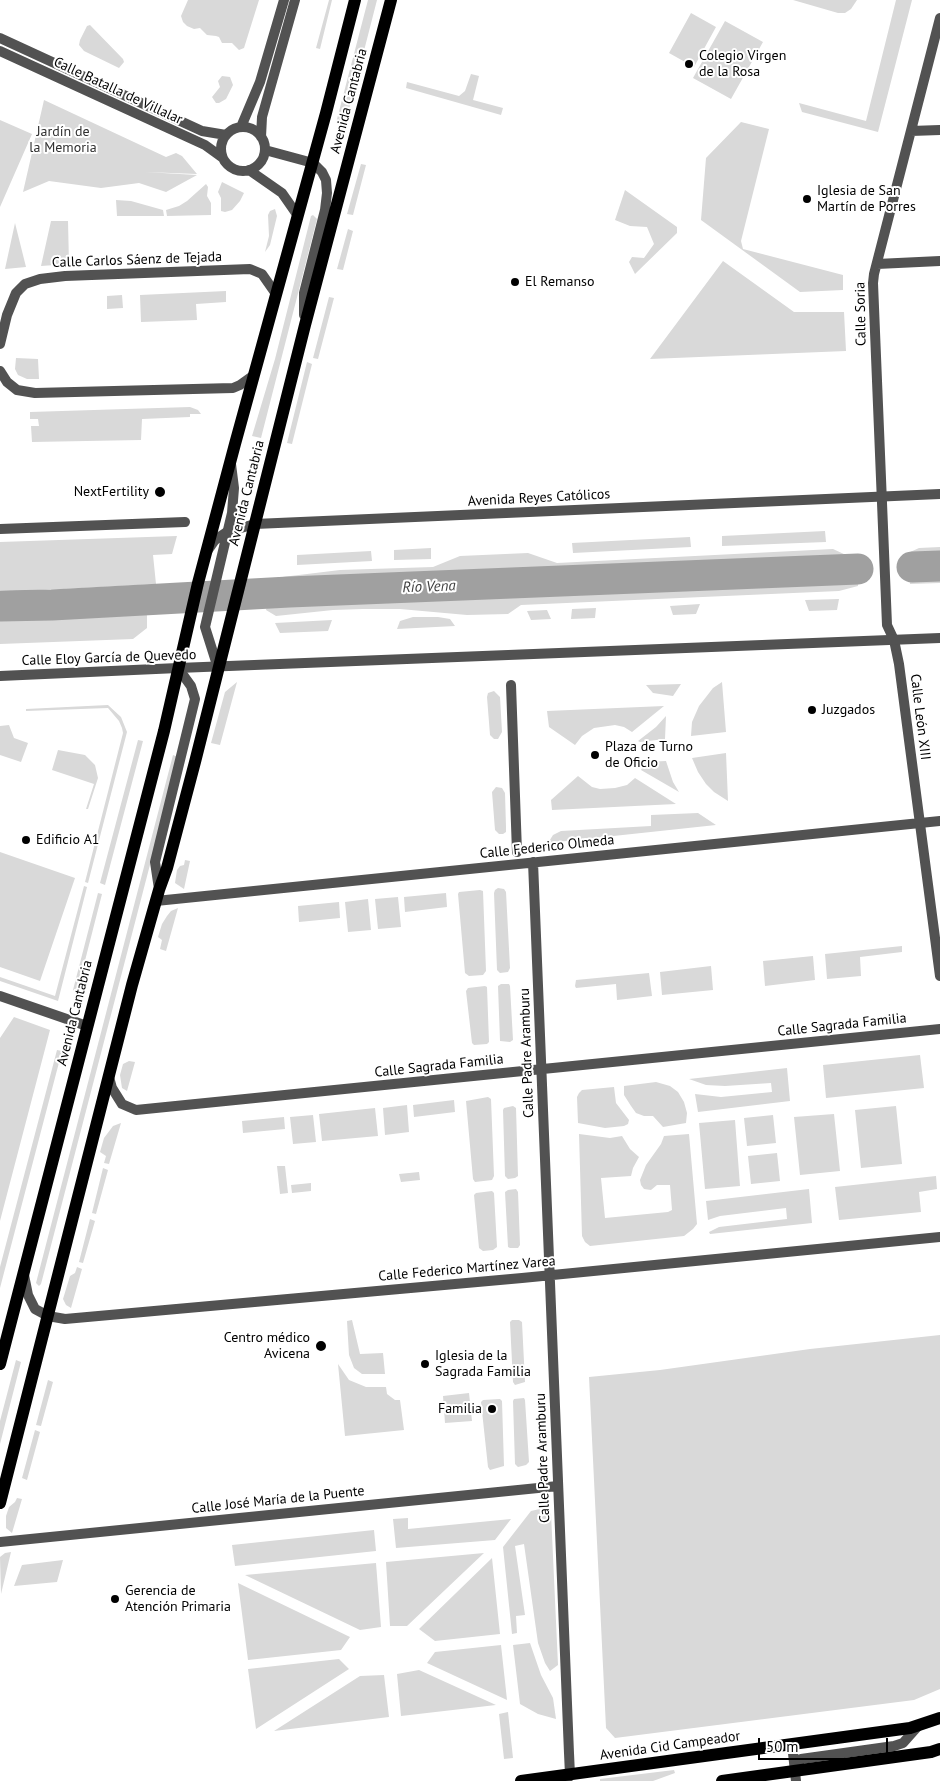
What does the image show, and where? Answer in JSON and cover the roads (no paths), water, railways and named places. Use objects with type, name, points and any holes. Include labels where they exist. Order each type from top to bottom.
[{"type":"main road","name":"Avenida Cantabria","points":[[0,1364],[164,731],[190,614],[230,460],[313,163],[355,0]]},
{"type":"main road","name":"Avenida Cantabria","points":[[0,1503],[132,985],[167,868],[305,325],[391,0]]},
{"type":"main road","name":"Avenida Cid Campeador","points":[[522,1781],[568,1778],[910,1728],[940,1718]]},
{"type":"main road","points":[[722,1781],[795,1776],[937,1751]]},
{"type":"street","points":[[241,127],[260,82],[284,0]]},
{"type":"street","points":[[261,136],[249,128],[241,127],[226,135],[222,143],[223,158],[227,164],[233,169],[249,170],[260,162],[265,150],[261,136],[262,117],[295,0]]},
{"type":"street","name":"Calle Soria","points":[[882,496],[873,283],[940,18]]},
{"type":"street","name":"Calle Batalla de Villalar","points":[[0,38],[202,131],[226,135]]},
{"type":"street","name":"Calle Batalla de Villalar","points":[[0,52],[205,146],[223,158]]},
{"type":"street","points":[[911,131],[940,130]]},
{"type":"street","points":[[265,150],[313,163]]},
{"type":"street","name":"Avenida Cantabria","points":[[305,325],[304,293],[325,210],[327,193],[326,180],[322,172],[313,163]]},
{"type":"street","points":[[249,170],[282,193],[298,216]]},
{"type":"street","points":[[877,264],[940,261]]},
{"type":"street","name":"Calle Carlos Sáenz de Tejada","points":[[0,344],[7,315],[16,293],[25,284],[40,278],[250,270],[262,274],[276,294]]},
{"type":"street","points":[[0,371],[7,382],[17,390],[46,394],[233,388],[254,375]]},
{"type":"street","name":"Avenida Cantabria","points":[[218,668],[205,627],[232,513],[234,488],[230,460]]},
{"type":"street","name":"Avenida Reyes Católicos","points":[[207,551],[215,540],[227,532],[255,524],[940,494]]},
{"type":"street","points":[[882,496],[887,625],[894,640]]},
{"type":"street","points":[[0,529],[185,522]]},
{"type":"street","points":[[218,668],[940,638]]},
{"type":"street","name":"Calle León XIII","points":[[894,640],[940,976]]},
{"type":"street","name":"Avenida Cantabria","points":[[158,895],[155,862],[195,698],[191,686],[178,668]]},
{"type":"street","name":"Calle Eloy García de Quevedo","points":[[0,676],[218,668]]},
{"type":"street","points":[[511,685],[517,852]]},
{"type":"street","name":"Calle Federico Olmeda","points":[[158,895],[533,862],[940,821]]},
{"type":"street","name":"Calle Padre Aramburu","points":[[533,862],[568,1778]]},
{"type":"street","points":[[0,996],[87,1026]]},
{"type":"street","name":"Calle Sagrada Familia","points":[[110,1077],[112,1088],[122,1104],[136,1110],[940,1029]]},
{"type":"street","name":"Calle Federico Martínez Varea","points":[[48,1316],[66,1319],[85,1318],[940,1237]]},
{"type":"street","points":[[24,1275],[28,1295],[35,1309],[48,1316]]},
{"type":"street","name":"Calle José María de la Puente","points":[[0,1542],[558,1486]]},
{"type":"street","points":[[795,1776],[801,1759],[903,1744],[918,1725],[940,1724]]},
{"type":"street","points":[[792,1744],[795,1776]]},
{"type":"waterway","name":"Río Vena","points":[[912,567],[940,566]]},
{"type":"waterway","name":"Río Vena","points":[[0,606],[52,605],[289,592],[858,569]]},
{"type":"place","name":"Colegio Virgen de la Rosa","points":[[689,64]]},
{"type":"place","name":"Iglesia de San Martín de Porres","points":[[807,199]]},
{"type":"place","name":"El Remanso","points":[[515,282]]},
{"type":"place","name":"NextFertility","points":[[160,492]]},
{"type":"place","name":"Juzgados","points":[[812,710]]},
{"type":"place","name":"Plaza de Turno de Oficio","points":[[595,755]]},
{"type":"place","name":"Edificio A1","points":[[26,840]]},
{"type":"place","name":"Centro médico Avicena","points":[[321,1346]]},
{"type":"place","name":"Iglesia de la Sagrada Familia","points":[[425,1364]]},
{"type":"place","name":"Familia","points":[[492,1409]]},
{"type":"place","name":"Gerencia de Atención Primaria","points":[[115,1599]]},
{"type":"park label","name":"Jardín de la Memoria","points":[[63,140]]}]
